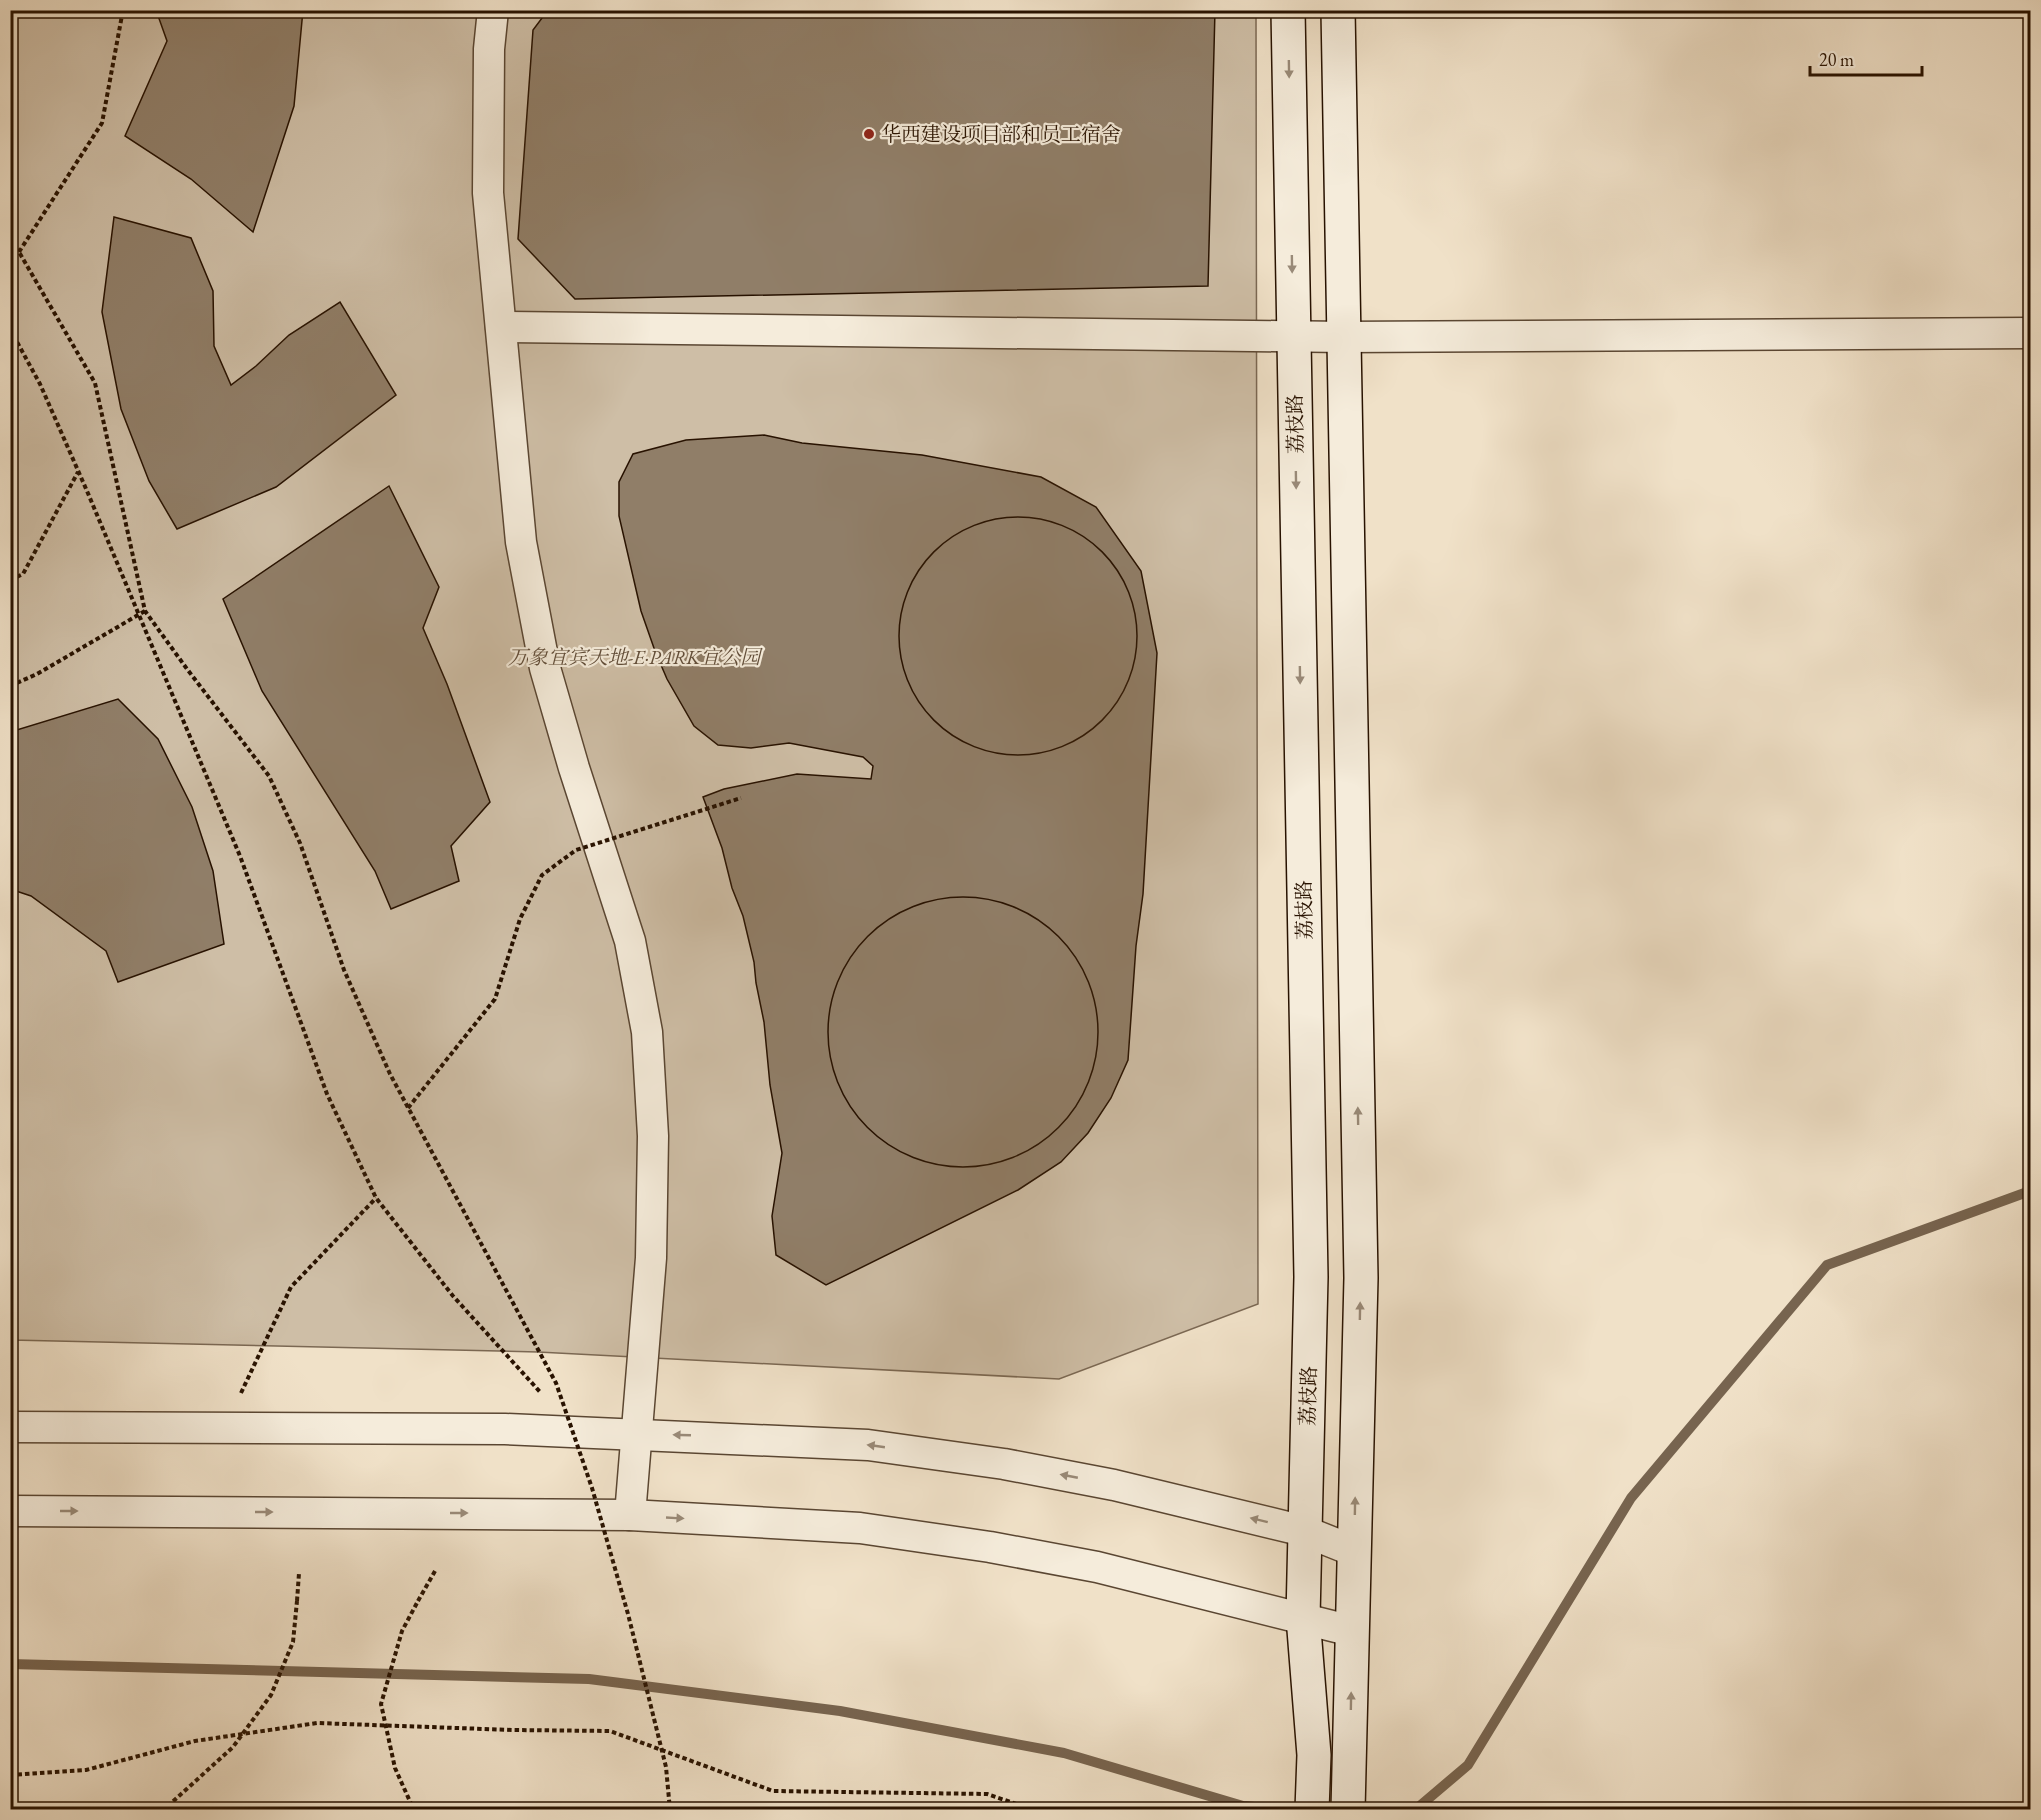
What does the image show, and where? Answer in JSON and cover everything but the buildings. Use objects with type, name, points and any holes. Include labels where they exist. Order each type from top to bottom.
[{"type":"street","points":[[493,10],[489,49],[488,193],[521,542],[544,668],[630,942],[647,1032],[653,1136],[651,1258],[630,1515]]},
{"type":"street","name":"荔枝路","points":[[1288,10],[1311,1277],[1303,1617],[1314,1755],[1312,1809]]},
{"type":"street","points":[[1338,10],[1361,1278],[1348,1809]]},
{"type":"street","points":[[501,327],[1344,337],[2031,333]]},
{"type":"street","points":[[10,1427],[493,1429],[868,1444],[1004,1464],[1114,1485],[1304,1531],[1354,1551]]},
{"type":"street","points":[[10,1511],[630,1515],[860,1528],[990,1547],[1097,1567],[1352,1631]]},
{"type":"path","points":[[19,252],[102,123],[123,10]]},
{"type":"path","points":[[10,242],[19,252],[95,382],[145,610],[269,777],[300,843],[344,970],[390,1074],[556,1383],[592,1488],[628,1614],[666,1767],[670,1809]]},
{"type":"path","points":[[10,329],[40,384],[240,856],[327,1094],[376,1198],[453,1296],[541,1393]]},
{"type":"path","points":[[10,580],[22,574],[78,472]]},
{"type":"path","points":[[10,686],[37,674],[145,610]]},
{"type":"path","points":[[408,1108],[495,999],[520,919],[542,875],[576,850],[741,798]]},
{"type":"path","points":[[241,1394],[291,1287],[376,1198]]},
{"type":"path","points":[[413,1808],[395,1768],[381,1704],[402,1631],[435,1571]]},
{"type":"path","points":[[161,1809],[168,1806],[233,1747],[271,1695],[293,1642],[299,1574]]},
{"type":"path","points":[[10,1775],[86,1770],[195,1741],[317,1723],[501,1730],[610,1731],[773,1791],[987,1794],[1034,1809]]},
{"type":"green space","name":"万象宜宾天地-E·PARK宜公园","points":[[11,11],[1256,11],[1258,1304],[1059,1379],[538,1352],[11,1340]]},
{"type":"waterway","points":[[1415,1810],[1468,1765],[1631,1498],[1827,1265],[2030,1191]]},
{"type":"waterway","points":[[10,1664],[589,1679],[840,1711],[1064,1753],[1243,1806],[1291,1810]]},
{"type":"place","name":"华西建设项目部和员工宿舍","points":[[869,134]]}]
